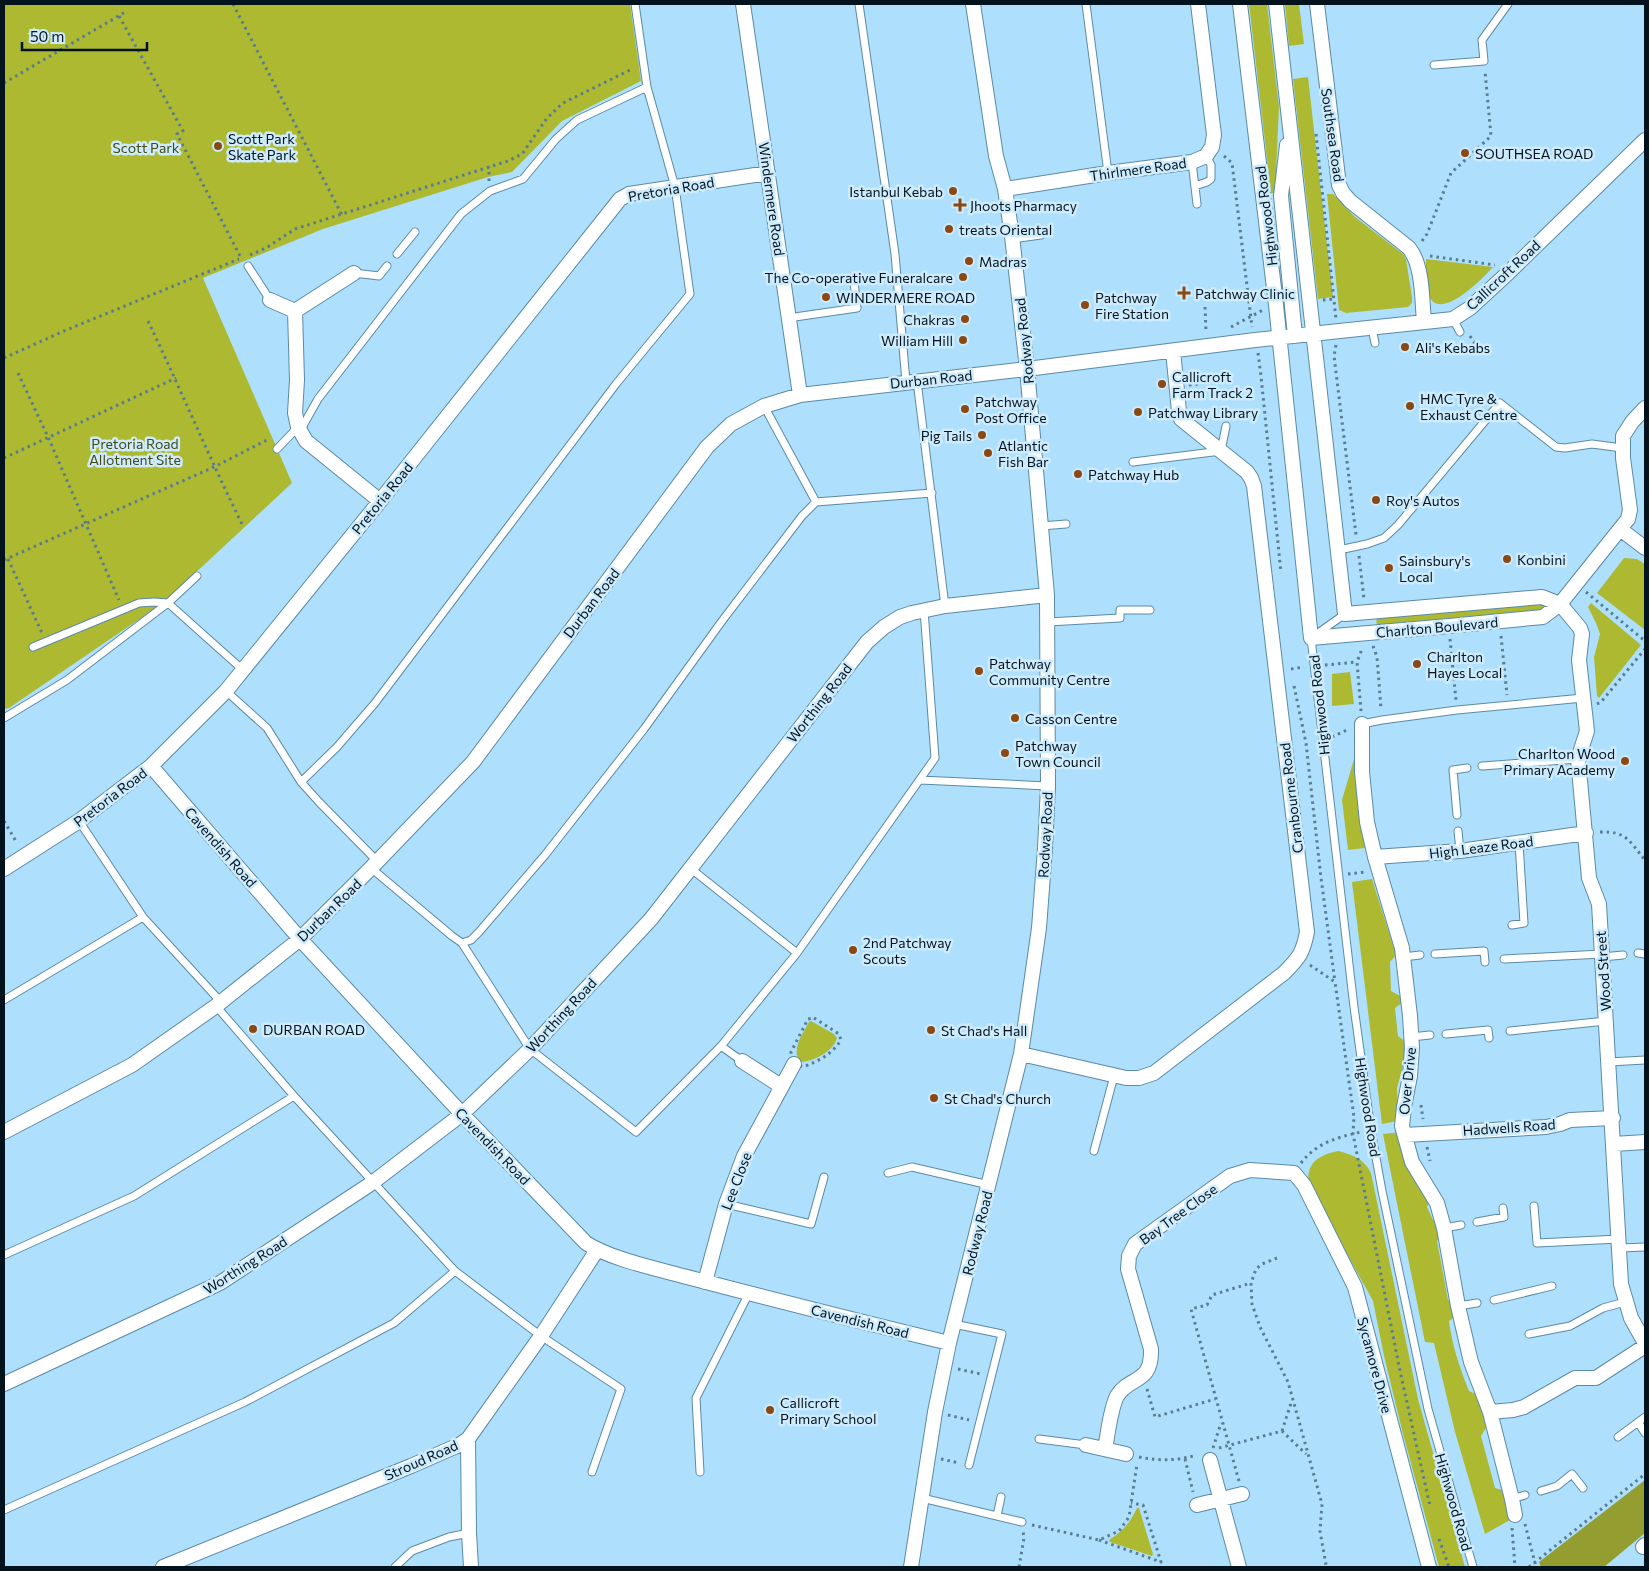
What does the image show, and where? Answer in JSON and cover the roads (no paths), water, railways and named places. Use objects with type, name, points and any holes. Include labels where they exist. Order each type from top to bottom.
[{"type":"street","name":"Windermere Road","points":[[743,4],[800,395]]},
{"type":"street","name":"Rodway Road","points":[[911,1567],[935,1412],[945,1365],[1021,1054],[1039,928],[1048,786],[1047,595],[1027,369],[1005,189],[996,156],[973,4]]},
{"type":"street","points":[[1198,4],[1214,135],[1209,152]]},
{"type":"street","name":"Highwood Road","points":[[1240,4],[1279,338],[1311,638]]},
{"type":"street","name":"Highwood Road","points":[[1276,4],[1346,614]]},
{"type":"street","name":"Southsea Road","points":[[1317,4],[1339,185],[1350,201],[1414,254],[1418,264],[1424,322]]},
{"type":"street","name":"Highwood Road","points":[[1289,119],[1281,196],[1295,336]]},
{"type":"street","name":"Callicroft Road","points":[[1295,336],[1453,319],[1470,308],[1645,140]]},
{"type":"street","name":"Thirlmere Road","points":[[1005,189],[1192,162],[1209,152]]},
{"type":"street","name":"Pretoria Road","points":[[4,869],[79,821],[151,766],[226,691],[380,501],[620,198],[629,194],[768,173]]},
{"type":"street","points":[[295,310],[354,273]]},
{"type":"street","points":[[270,300],[295,310]]},
{"type":"street","points":[[295,310],[297,380],[295,413],[299,429],[306,441],[380,501]]},
{"type":"street","name":"Durban Road","points":[[4,1132],[132,1065],[219,1004],[300,939],[375,865],[473,762],[707,447],[731,424],[764,406],[800,395],[1295,336]]},
{"type":"street","name":"Cranbourne Road","points":[[1021,1054],[1114,1076],[1139,1078],[1154,1073],[1284,973],[1299,958],[1304,946],[1307,932],[1254,486],[1247,472],[1181,418],[1178,411],[1173,352]]},
{"type":"street","points":[[1622,448],[1623,436],[1632,422],[1645,408]]},
{"type":"street","name":"Charlton Boulevard","points":[[1311,638],[1543,616],[1560,604],[1628,519],[1630,510],[1622,448]]},
{"type":"street","points":[[1620,529],[1645,548]]},
{"type":"street","name":"Worthing Road","points":[[4,1384],[220,1283],[372,1183],[462,1114],[530,1049],[651,919],[867,642],[884,627],[900,617],[924,610],[1047,595]]},
{"type":"street","name":"Charlton Boulevard","points":[[1346,614],[1542,597],[1560,604]]},
{"type":"street","name":"Wood Street","points":[[1560,604],[1580,628],[1582,634],[1579,660],[1587,731],[1578,760],[1590,878],[1599,904],[1613,1118],[1621,1284],[1631,1318],[1645,1344]]},
{"type":"street","name":"Over Drive","points":[[1362,724],[1362,772],[1367,822],[1375,858],[1402,948],[1411,1037],[1410,1076],[1402,1126],[1412,1162],[1437,1203],[1444,1228],[1458,1306],[1471,1362],[1519,1497],[1515,1516]]},
{"type":"street","name":"Cavendish Road","points":[[151,766],[300,939],[462,1114],[586,1243],[597,1250],[705,1282],[950,1343]]},
{"type":"street","name":"High Leaze Road","points":[[1375,858],[1460,851],[1586,833]]},
{"type":"street","points":[[742,1061],[781,1086]]},
{"type":"street","name":"Lee Close","points":[[705,1282],[726,1204],[744,1156],[794,1064]]},
{"type":"street","name":"Hadwells Road","points":[[1406,1135],[1546,1127],[1570,1120],[1613,1118]]},
{"type":"street","points":[[1614,1144],[1645,1142]]},
{"type":"street","name":"Bay Tree Close","points":[[1105,1449],[1114,1404],[1118,1395],[1143,1377],[1149,1367],[1151,1349],[1128,1269],[1129,1256],[1136,1244],[1230,1176],[1250,1170],[1294,1173]]},
{"type":"street","name":"Sycamore Drive","points":[[1294,1173],[1304,1185],[1355,1287],[1429,1567]]},
{"type":"street","name":"Stroud Road","points":[[163,1567],[410,1466],[459,1445],[468,1439],[541,1336],[597,1250]]},
{"type":"street","points":[[1490,1412],[1514,1410],[1575,1378],[1596,1378],[1645,1344]]},
{"type":"street","points":[[468,1439],[468,1533],[471,1567]]},
{"type":"street","points":[[1086,1445],[1132,1456]]},
{"type":"street","points":[[1207,1457],[1239,1567]]},
{"type":"street","points":[[1197,1506],[1242,1494]]},
{"type":"lane","points":[[301,782],[337,747],[375,704],[616,384],[690,294],[675,187],[647,87],[635,4]]},
{"type":"lane","points":[[859,4],[912,382],[932,493],[945,606]]},
{"type":"lane","points":[[1086,4],[1108,173]]},
{"type":"lane","points":[[1434,65],[1484,61],[1482,40],[1508,4]]},
{"type":"lane","points":[[277,449],[299,429],[318,399],[460,214],[490,191],[523,179],[556,139],[577,120],[647,87]]},
{"type":"lane","points":[[1195,186],[1211,179],[1209,152]]},
{"type":"lane","points":[[1192,162],[1197,204]]},
{"type":"lane","points":[[397,254],[415,232]]},
{"type":"lane","points":[[1012,239],[1041,235]]},
{"type":"lane","points":[[248,266],[270,300]]},
{"type":"lane","points":[[354,273],[379,276],[387,266]]},
{"type":"lane","points":[[788,318],[857,308],[854,282]]},
{"type":"lane","points":[[1453,319],[1460,332]]},
{"type":"lane","points":[[1372,328],[1374,342]]},
{"type":"lane","points":[[1338,550],[1358,547],[1384,538],[1398,525],[1500,403],[1556,447],[1592,444],[1622,448]]},
{"type":"lane","points":[[764,406],[816,502]]},
{"type":"lane","points":[[1133,462],[1221,451],[1226,426]]},
{"type":"lane","points":[[462,944],[479,932],[545,855],[644,729],[790,531],[816,502],[932,493]]},
{"type":"lane","points":[[1041,526],[1066,524]]},
{"type":"lane","points":[[4,718],[67,680],[168,603],[197,576]]},
{"type":"lane","points":[[33,647],[139,603],[168,603],[243,670]]},
{"type":"lane","points":[[226,691],[268,728],[301,782],[375,865],[462,944],[530,1049],[636,1132],[721,1046],[797,954],[935,758],[924,610]]},
{"type":"lane","points":[[1048,622],[1120,618],[1120,610],[1150,610]]},
{"type":"lane","name":"Highwood Road","points":[[1346,614],[1311,638],[1354,1007],[1371,1130],[1392,1244],[1428,1409],[1473,1567]]},
{"type":"lane","points":[[1362,724],[1457,710],[1508,705],[1584,703]]},
{"type":"lane","points":[[1482,766],[1578,760]]},
{"type":"lane","points":[[1457,815],[1453,770],[1466,768]]},
{"type":"lane","points":[[920,780],[1048,786]]},
{"type":"lane","points":[[79,821],[143,917],[219,1004],[294,1096],[454,1271],[541,1336],[621,1389],[592,1472]]},
{"type":"lane","points":[[1458,831],[1460,851]]},
{"type":"lane","points":[[1512,925],[1524,924],[1519,843]]},
{"type":"lane","points":[[690,868],[797,954]]},
{"type":"lane","points":[[4,1000],[143,917]]},
{"type":"lane","points":[[1435,954],[1484,951],[1485,962]]},
{"type":"lane","points":[[1504,959],[1623,955]]},
{"type":"lane","points":[[1403,957],[1420,956]]},
{"type":"lane","points":[[1510,1031],[1606,1021]]},
{"type":"lane","points":[[1446,1034],[1488,1030],[1489,1038]]},
{"type":"lane","points":[[1411,1037],[1430,1035]]},
{"type":"lane","points":[[721,1046],[742,1061]]},
{"type":"lane","points":[[1609,1062],[1645,1060]]},
{"type":"lane","points":[[1094,1151],[1114,1076]]},
{"type":"lane","points":[[4,1255],[134,1196],[294,1096]]},
{"type":"lane","points":[[888,1173],[912,1167],[989,1185]]},
{"type":"lane","points":[[726,1204],[811,1224],[824,1176]]},
{"type":"lane","points":[[1534,1206],[1537,1243],[1620,1244],[1645,1247]]},
{"type":"lane","points":[[1477,1222],[1504,1217],[1503,1208]]},
{"type":"lane","points":[[1444,1228],[1461,1225]]},
{"type":"lane","points":[[4,1510],[245,1402],[394,1323],[454,1271]]},
{"type":"lane","points":[[1494,1300],[1552,1286]]},
{"type":"lane","points":[[700,1472],[696,1398],[748,1293]]},
{"type":"lane","points":[[1529,1334],[1570,1326],[1603,1308],[1625,1302]]},
{"type":"lane","points":[[1458,1306],[1477,1303]]},
{"type":"lane","points":[[954,1324],[1002,1334],[969,1465]]},
{"type":"lane","points":[[1618,1437],[1645,1417]]},
{"type":"lane","points":[[1638,1422],[1645,1433]]},
{"type":"lane","points":[[1039,1439],[1086,1445]]},
{"type":"lane","points":[[1541,1490],[1557,1486],[1572,1474],[1583,1488]]},
{"type":"lane","points":[[997,1516],[1001,1497]]},
{"type":"lane","points":[[922,1498],[1022,1522]]},
{"type":"lane","points":[[395,1567],[412,1551],[449,1537],[468,1533]]},
{"type":"place","name":"Scott Park Skate Park","points":[[218,146]]},
{"type":"place","name":"SOUTHSEA ROAD","points":[[1465,153]]},
{"type":"place","name":"Istanbul Kebab","points":[[953,191]]},
{"type":"place","name":"Jhoots Pharmacy","points":[[960,205]]},
{"type":"place","name":"treats Oriental","points":[[949,229]]},
{"type":"place","name":"Madras","points":[[969,261]]},
{"type":"place","name":"The Co-operative Funeralcare","points":[[963,277]]},
{"type":"place","name":"Patchway Clinic","points":[[1184,293]]},
{"type":"place","name":"WINDERMERE ROAD","points":[[826,297]]},
{"type":"place","name":"Patchway Fire Station","points":[[1085,305]]},
{"type":"place","name":"Chakras","points":[[965,319]]},
{"type":"place","name":"William Hill","points":[[963,340]]},
{"type":"place","name":"Ali's Kebabs","points":[[1405,347]]},
{"type":"place","name":"Callicroft Farm Track 2","points":[[1162,384]]},
{"type":"place","name":"HMC Tyre & Exhaust Centre","points":[[1410,406]]},
{"type":"place","name":"Patchway Post Office","points":[[965,409]]},
{"type":"place","name":"Patchway Library","points":[[1138,412]]},
{"type":"place","name":"Pig Tails","points":[[982,435]]},
{"type":"place","name":"Atlantic Fish Bar","points":[[988,453]]},
{"type":"place","name":"Patchway Hub","points":[[1078,474]]},
{"type":"place","name":"Roy's Autos","points":[[1376,500]]},
{"type":"place","name":"Konbini","points":[[1507,559]]},
{"type":"place","name":"Sainsbury's Local","points":[[1389,568]]},
{"type":"place","name":"Charlton Hayes Local","points":[[1417,664]]},
{"type":"place","name":"Patchway Community Centre","points":[[979,671]]},
{"type":"place","name":"Casson Centre","points":[[1015,718]]},
{"type":"place","name":"Patchway Town Council","points":[[1005,753]]},
{"type":"place","name":"Charlton Wood Primary Academy","points":[[1625,761]]},
{"type":"place","name":"2nd Patchway Scouts","points":[[853,950]]},
{"type":"place","name":"DURBAN ROAD","points":[[253,1029]]},
{"type":"place","name":"St Chad's Hall","points":[[931,1030]]},
{"type":"place","name":"St Chad's Church","points":[[934,1098]]},
{"type":"place","name":"Callicroft Primary School","points":[[770,1410]]},
{"type":"park label","name":"Scott Park","points":[[146,147]]},
{"type":"park label","name":"Pretoria Road Allotment Site","points":[[135,452]]}]
